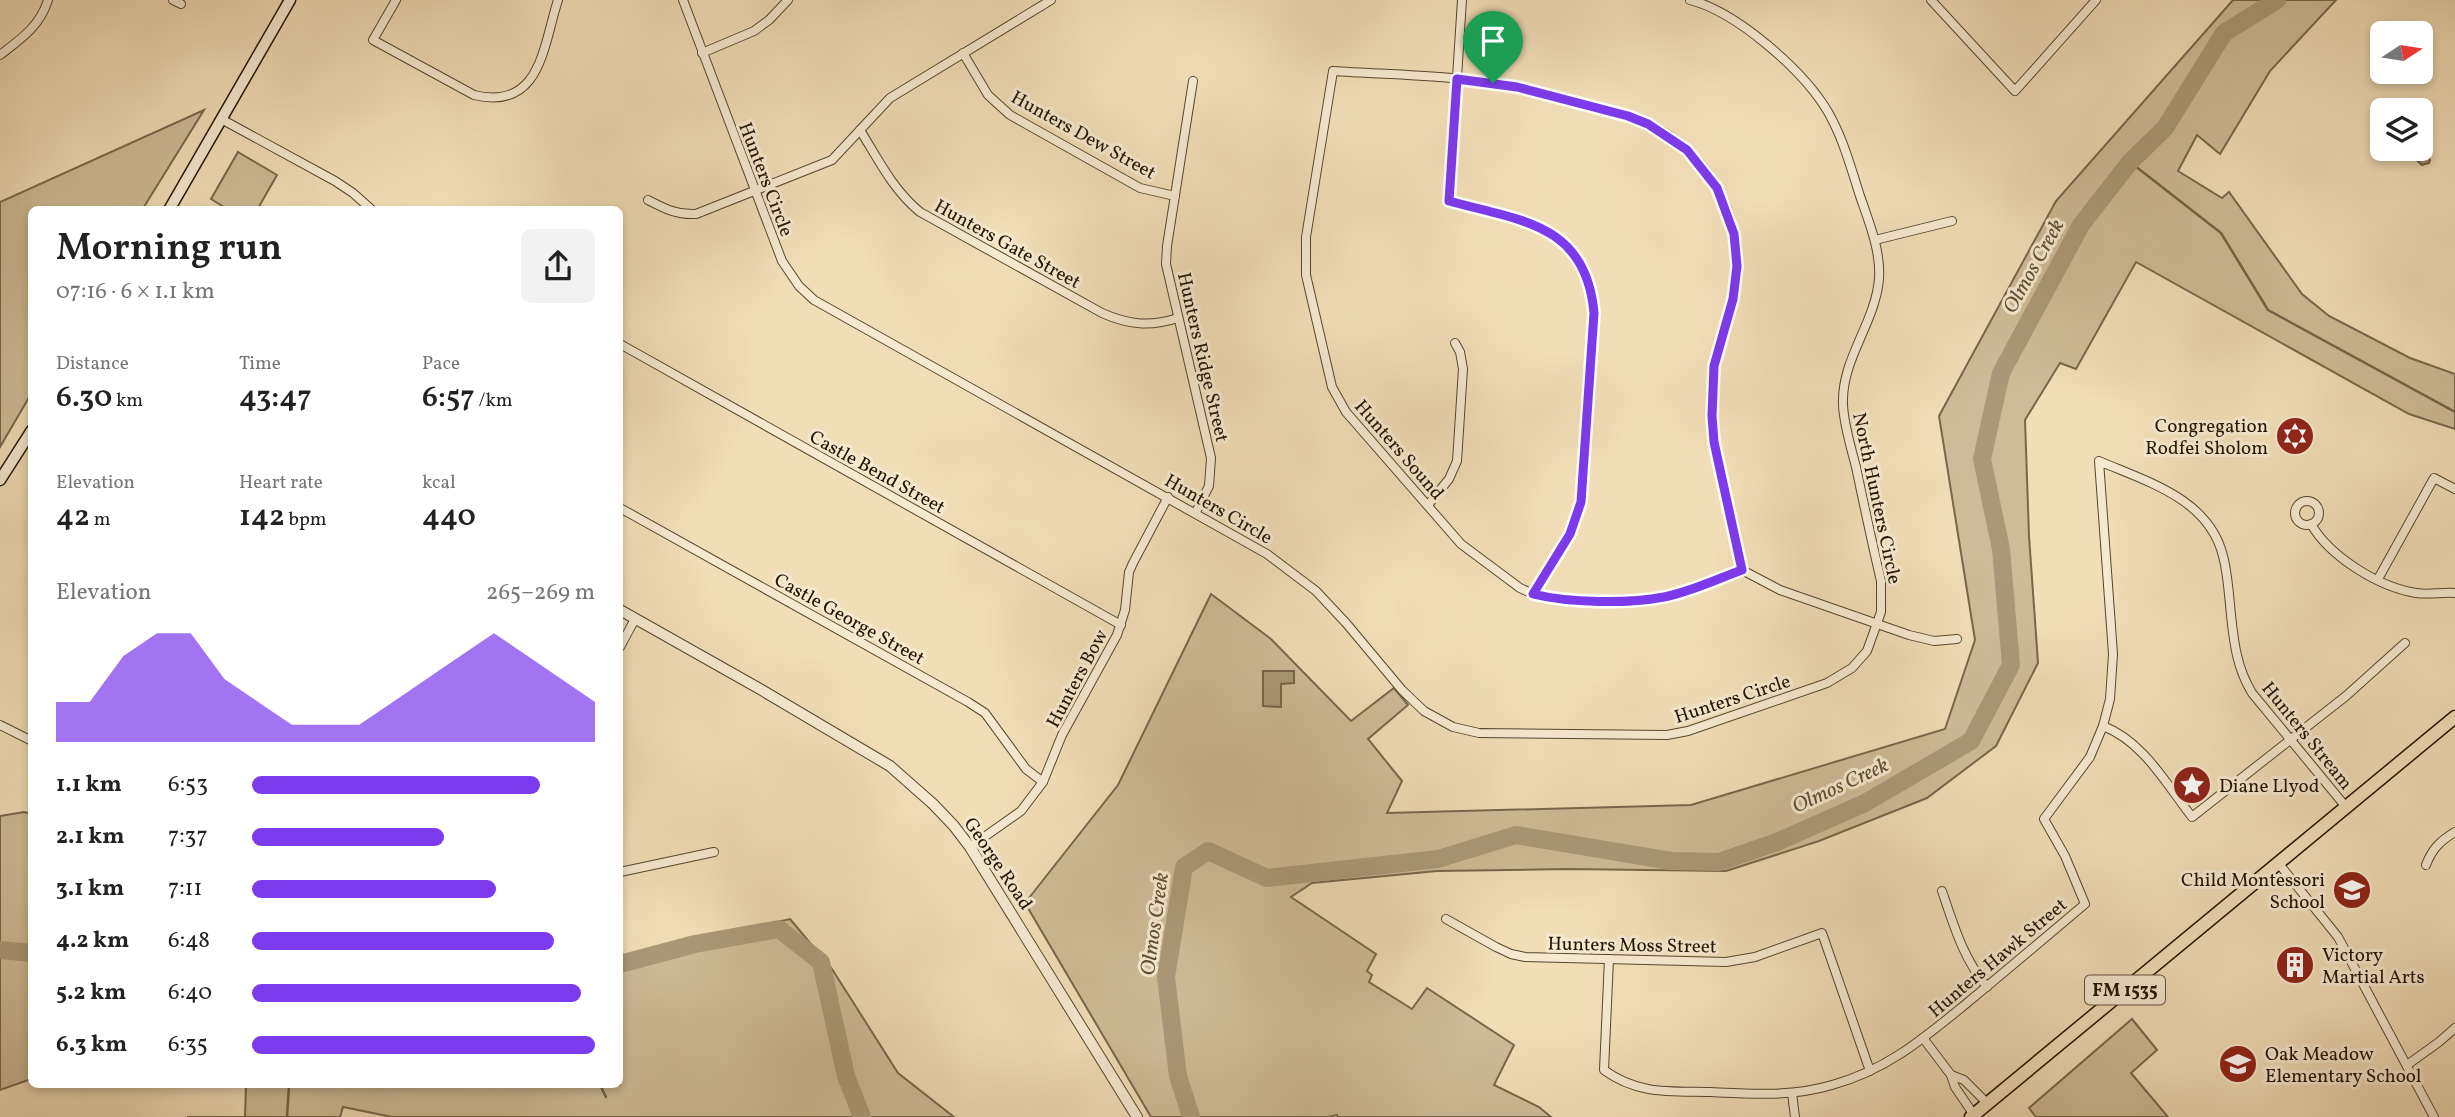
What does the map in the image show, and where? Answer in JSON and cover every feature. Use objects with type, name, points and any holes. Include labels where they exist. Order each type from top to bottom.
[{"type":"main road","points":[[171,206],[290,0]]},
{"type":"main road","points":[[0,480],[28,436]]},
{"type":"main road","name":"FM 1535","points":[[1972,1116],[2455,717]]},
{"type":"street","points":[[0,55],[27,34],[41,17],[48,0]]},
{"type":"street","points":[[396,0],[373,40],[474,95],[499,99],[515,93],[533,74],[545,49],[558,0]]},
{"type":"street","name":"Hunters Circle","points":[[683,0],[755,192],[787,270],[799,286],[814,300],[1267,554],[1302,579],[1346,623],[1402,690],[1424,711],[1453,727],[1479,733],[1651,736],[1688,731],[1840,677],[1867,651],[1878,624]]},
{"type":"street","points":[[702,53],[754,31],[788,0]]},
{"type":"street","points":[[648,200],[681,215],[696,214],[832,160],[890,97],[1051,0]]},
{"type":"street","points":[[1462,0],[1449,201],[1536,226],[1561,239],[1580,260],[1593,296],[1581,502],[1570,534],[1533,594]]},
{"type":"street","name":"North Hunters Circle","points":[[1690,0],[1712,8],[1742,26],[1796,72],[1817,96],[1839,134],[1875,240],[1879,275],[1877,297],[1867,327],[1847,370],[1843,405],[1881,581],[1882,602],[1878,624]]},
{"type":"street","points":[[1931,0],[2015,91],[2096,0]]},
{"type":"street","name":"Hunters Dew Street","points":[[963,53],[988,95],[1010,115],[1140,188],[1175,196]]},
{"type":"street","name":"Hunters Sound","points":[[1457,79],[1333,71],[1306,237],[1306,275],[1336,396],[1346,412],[1475,556],[1520,588],[1533,594],[1560,600],[1635,600],[1666,597],[1742,570]]},
{"type":"street","points":[[1457,79],[1517,87],[1628,116],[1648,124],[1687,150],[1717,188],[1734,234],[1737,266],[1733,299],[1714,366],[1712,416],[1714,442],[1742,570],[1780,590],[1909,635],[1934,641],[1957,639]]},
{"type":"street","name":"Hunters Ridge Street","points":[[1193,81],[1166,264],[1211,458],[1209,486],[1196,512]]},
{"type":"street","points":[[223,120],[335,181],[353,192],[368,206]]},
{"type":"street","name":"Hunters Gate Street","points":[[860,130],[906,201],[920,212],[1119,321],[1141,325],[1178,318]]},
{"type":"street","points":[[1875,240],[1952,221]]},
{"type":"street","points":[[1428,506],[1443,489],[1457,461],[1463,369],[1460,352],[1455,343]]},
{"type":"street","name":"Castle Bend Street","points":[[623,346],[1121,625]]},
{"type":"street","name":"Hunters Hawk Street","points":[[1609,959],[1604,1070],[1630,1086],[1648,1090],[1749,1095],[1791,1093],[1832,1086],[1870,1071],[1909,1050],[2085,904],[2065,856],[2044,819],[2090,757],[2103,726],[2111,687],[2113,654],[2099,461]]},
{"type":"street","name":"Hunters Stream","points":[[2099,461],[2164,489],[2190,505],[2209,524],[2224,559],[2239,669],[2252,693],[2346,807]]},
{"type":"street","points":[[2378,579],[2434,478],[2455,489]]},
{"type":"street","name":"Hunters Bow","points":[[970,847],[1021,811],[1043,782],[1062,735],[1117,635],[1133,563],[1168,497]]},
{"type":"street","name":"Castle George Street","points":[[623,510],[985,713],[1026,769],[1043,782]]},
{"type":"street","points":[[2311,524],[2332,551],[2378,579],[2408,592],[2455,593]]},
{"type":"street","name":"George Road","points":[[623,612],[890,766],[933,804],[970,847],[1137,1117]]},
{"type":"street","points":[[623,641],[635,619]]},
{"type":"street","points":[[2103,726],[2125,737],[2141,752],[2192,817],[2346,696],[2405,643]]},
{"type":"street","points":[[0,725],[28,739]]},
{"type":"street","points":[[2426,866],[2430,854],[2440,841],[2455,832]]},
{"type":"street","points":[[623,872],[714,852]]},
{"type":"street","points":[[2279,864],[2337,937],[2434,1117]]},
{"type":"street","points":[[1942,891],[1961,947],[1976,974],[1987,987]]},
{"type":"street","name":"Hunters Moss Street","points":[[1446,919],[1511,954],[1543,958],[1726,962],[1755,957],[1822,933],[1870,1071]]},
{"type":"street","points":[[2407,1065],[2455,1028]]},
{"type":"street","points":[[1923,1038],[1951,1075],[1972,1116]]},
{"type":"street","points":[[1951,1075],[1964,1080],[1987,1103]]},
{"type":"street","points":[[1791,1093],[1795,1117]]},
{"type":"shaded area","points":[[2233,0],[2336,0],[2270,71],[2220,154],[2197,135],[2178,171],[2222,198],[2229,192],[2302,294],[2329,316],[2410,358],[2455,374],[2455,429],[2409,414],[2136,262],[2076,369],[2060,363],[2025,420],[2029,536],[2038,663],[1996,746],[1927,798],[1819,841],[1726,871],[1437,871],[1312,883],[1291,897],[1376,954],[1367,971],[1372,975],[1369,982],[1412,1009],[1427,988],[1514,1045],[1494,1085],[1539,1107],[1551,1117],[1151,1117],[1025,903],[1118,785],[1211,594],[1271,639],[1351,721],[1394,688],[1408,705],[1368,739],[1402,781],[1387,813],[1691,805],[1945,729],[1975,640],[1939,416],[2056,201]]},
{"type":"shaded area","points":[[204,110],[144,206],[28,206],[28,399],[0,447],[0,202]]},
{"type":"shaded area","points":[[238,152],[277,175],[259,206],[222,206],[211,199]]},
{"type":"shaded area","points":[[2418,161],[2430,161],[2429,163],[2422,165]]},
{"type":"shaded area","points":[[1263,671],[1294,671],[1294,683],[1281,684],[1281,707],[1263,706]]},
{"type":"shaded area","points":[[28,813],[28,1080],[0,1090],[0,816]]},
{"type":"shaded area","points":[[790,919],[832,969],[898,1073],[954,1117],[392,1117],[343,1107],[340,1117],[245,1117],[246,1088],[623,1088],[623,956]]},
{"type":"shaded area","points":[[2132,1019],[2157,1050],[2131,1073],[2168,1117],[2036,1117],[2029,1108]]},
{"type":"waterway","name":"Olmos Creek","points":[[1191,1117],[1178,1076],[1166,977],[1184,867],[1208,851],[1267,878],[1438,859],[1516,835],[1671,861],[1719,862],[1777,842],[1865,803],[1971,741],[2011,665],[2001,549],[1982,459],[2001,373],[2081,225],[2130,162],[2165,128],[2224,33],[2277,0]]},
{"type":"waterway","points":[[2130,162],[2221,233],[2268,310],[2455,412]]},
{"type":"waterway","name":"Olmos Creek","points":[[623,963],[695,944],[779,929],[821,962],[846,1076],[862,1117]]},
{"type":"waterway","name":"Olmos Creek","points":[[0,950],[28,953]]},
{"type":"waterway","points":[[287,1117],[289,1088]]},
{"type":"waterway","points":[[602,1088],[606,1097]]},
{"type":"place","name":"Congregation Rodfei Sholom","points":[[2295,436]]},
{"type":"place","name":"Diane Llyod","points":[[2192,785]]},
{"type":"place","name":"Child Montessori School","points":[[2352,890]]},
{"type":"place","name":"Victory Martial Arts","points":[[2295,965]]},
{"type":"place","name":"Oak Meadow Elementary School","points":[[2238,1064]]},
{"type":"route","points":[[1457,79],[1493,83],[1628,116],[1648,124],[1687,150],[1709,174],[1717,188],[1730,218],[1737,266],[1733,299],[1714,366],[1712,416],[1714,442],[1742,570],[1666,597],[1635,600],[1560,600],[1533,594],[1570,534],[1581,502],[1593,296],[1584,269],[1561,239],[1536,226],[1449,201],[1457,79]]}]
